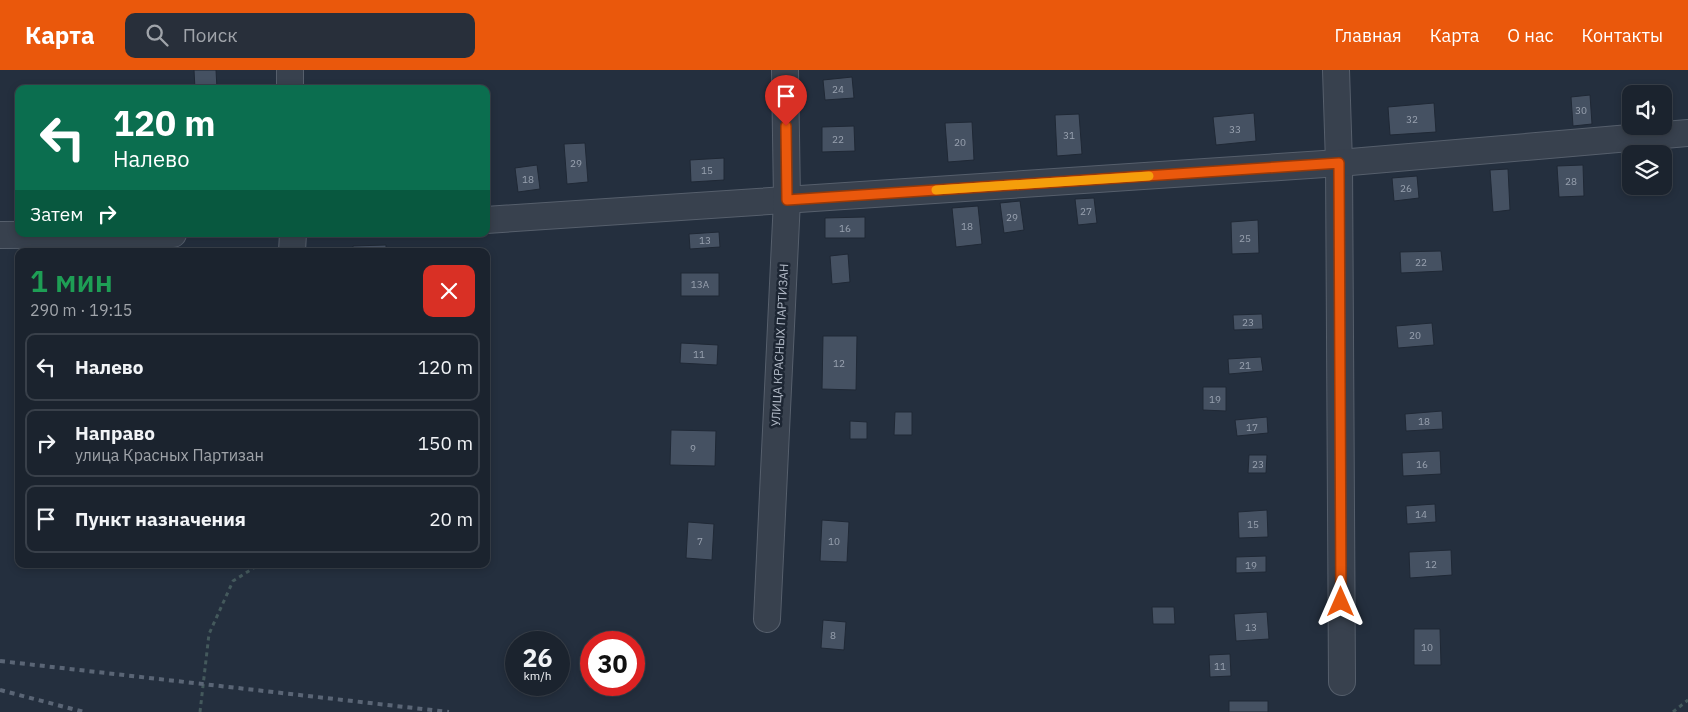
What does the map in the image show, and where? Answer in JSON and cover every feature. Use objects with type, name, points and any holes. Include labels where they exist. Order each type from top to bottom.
[{"type":"street","points":[[290,70],[290,85]]},
{"type":"street","name":"УЛИЦА КРАСНЫХ ПАРТИЗАН","points":[[767,619],[787,200],[786,70]]},
{"type":"street","points":[[1336,70],[1339,163],[1342,682]]},
{"type":"street","points":[[490,220],[1339,163],[1688,133]]},
{"type":"street","points":[[0,235],[15,235]]},
{"type":"path","points":[[200,712],[210,634],[233,581],[254,568]]},
{"type":"path","points":[[1673,712],[1688,700]]},
{"type":"building","points":[[194,70],[216,70],[217,85],[195,85]]},
{"type":"building","points":[[852,77],[854,98],[825,100],[823,80]]},
{"type":"building","points":[[1590,95],[1592,124],[1573,126],[1571,97]]},
{"type":"building","points":[[1434,103],[1436,132],[1390,135],[1388,107]]},
{"type":"building","points":[[1254,113],[1256,141],[1216,145],[1213,117]]},
{"type":"building","points":[[1079,114],[1082,154],[1057,156],[1055,115]]},
{"type":"building","points":[[972,122],[974,160],[948,162],[945,123]]},
{"type":"building","points":[[854,126],[855,151],[822,152],[822,127]]},
{"type":"building","points":[[585,143],[588,182],[567,184],[564,144]]},
{"type":"building","points":[[724,158],[724,180],[691,182],[690,160]]},
{"type":"building","points":[[537,165],[540,189],[518,192],[515,168]]},
{"type":"building","points":[[1583,165],[1584,196],[1559,197],[1557,166]]},
{"type":"building","points":[[1508,169],[1510,210],[1493,212],[1490,170]]},
{"type":"building","points":[[1417,176],[1419,198],[1394,201],[1392,178]]},
{"type":"building","points":[[1094,198],[1097,223],[1078,225],[1075,199]]},
{"type":"building","points":[[1020,201],[1024,230],[1004,233],[1000,203]]},
{"type":"building","points":[[978,206],[982,244],[956,247],[952,208]]},
{"type":"building","points":[[865,217],[865,238],[825,238],[825,218]]},
{"type":"building","points":[[1258,220],[1259,253],[1232,254],[1231,222]]},
{"type":"building","points":[[719,232],[720,247],[690,249],[689,234]]},
{"type":"building","points":[[386,245],[386,248],[353,248],[353,246]]},
{"type":"building","points":[[1441,251],[1443,271],[1401,273],[1400,252]]},
{"type":"building","points":[[848,254],[850,282],[832,284],[830,256]]},
{"type":"building","points":[[681,273],[719,273],[719,296],[681,296]]},
{"type":"building","points":[[1262,314],[1263,329],[1234,330],[1233,315]]},
{"type":"building","points":[[1432,323],[1434,345],[1398,348],[1396,326]]},
{"type":"building","points":[[823,336],[857,336],[856,390],[822,389]]},
{"type":"building","points":[[681,343],[718,345],[717,365],[680,363]]},
{"type":"building","points":[[1261,357],[1263,371],[1229,374],[1228,359]]},
{"type":"building","points":[[1203,387],[1226,387],[1226,411],[1203,410]]},
{"type":"building","points":[[1442,411],[1443,429],[1406,431],[1405,414]]},
{"type":"building","points":[[895,412],[912,412],[912,435],[894,435]]},
{"type":"building","points":[[1267,417],[1268,433],[1237,436],[1235,420]]},
{"type":"building","points":[[850,421],[867,422],[867,439],[850,439]]},
{"type":"building","points":[[671,430],[716,431],[715,466],[670,465]]},
{"type":"building","points":[[1440,451],[1441,474],[1403,476],[1402,453]]},
{"type":"building","points":[[1249,455],[1267,455],[1266,473],[1248,473]]},
{"type":"building","points":[[1435,504],[1436,522],[1407,524],[1406,506]]},
{"type":"building","points":[[1267,510],[1268,537],[1239,538],[1238,512]]},
{"type":"building","points":[[822,520],[849,522],[847,562],[820,561]]},
{"type":"building","points":[[688,522],[714,524],[712,560],[686,558]]},
{"type":"building","points":[[1451,550],[1452,575],[1410,578],[1409,552]]},
{"type":"building","points":[[1266,556],[1266,572],[1236,573],[1236,557]]},
{"type":"building","points":[[1152,607],[1174,607],[1175,624],[1153,624]]},
{"type":"building","points":[[1267,612],[1269,639],[1236,641],[1234,614]]},
{"type":"building","points":[[823,620],[846,622],[844,650],[821,648]]},
{"type":"building","points":[[1414,629],[1440,629],[1441,665],[1414,665]]},
{"type":"building","points":[[1230,654],[1231,676],[1210,677],[1209,655]]},
{"type":"building","points":[[1229,701],[1268,701],[1268,712],[1229,712]]},
{"type":"railway","points":[[0,661],[449,712]]},
{"type":"railway","points":[[0,690],[84,712]]},
{"type":"slow traffic","points":[[936,190],[1149,176]]},
{"type":"route","points":[[786,126],[787,200],[1339,163],[1341,602]]}]
